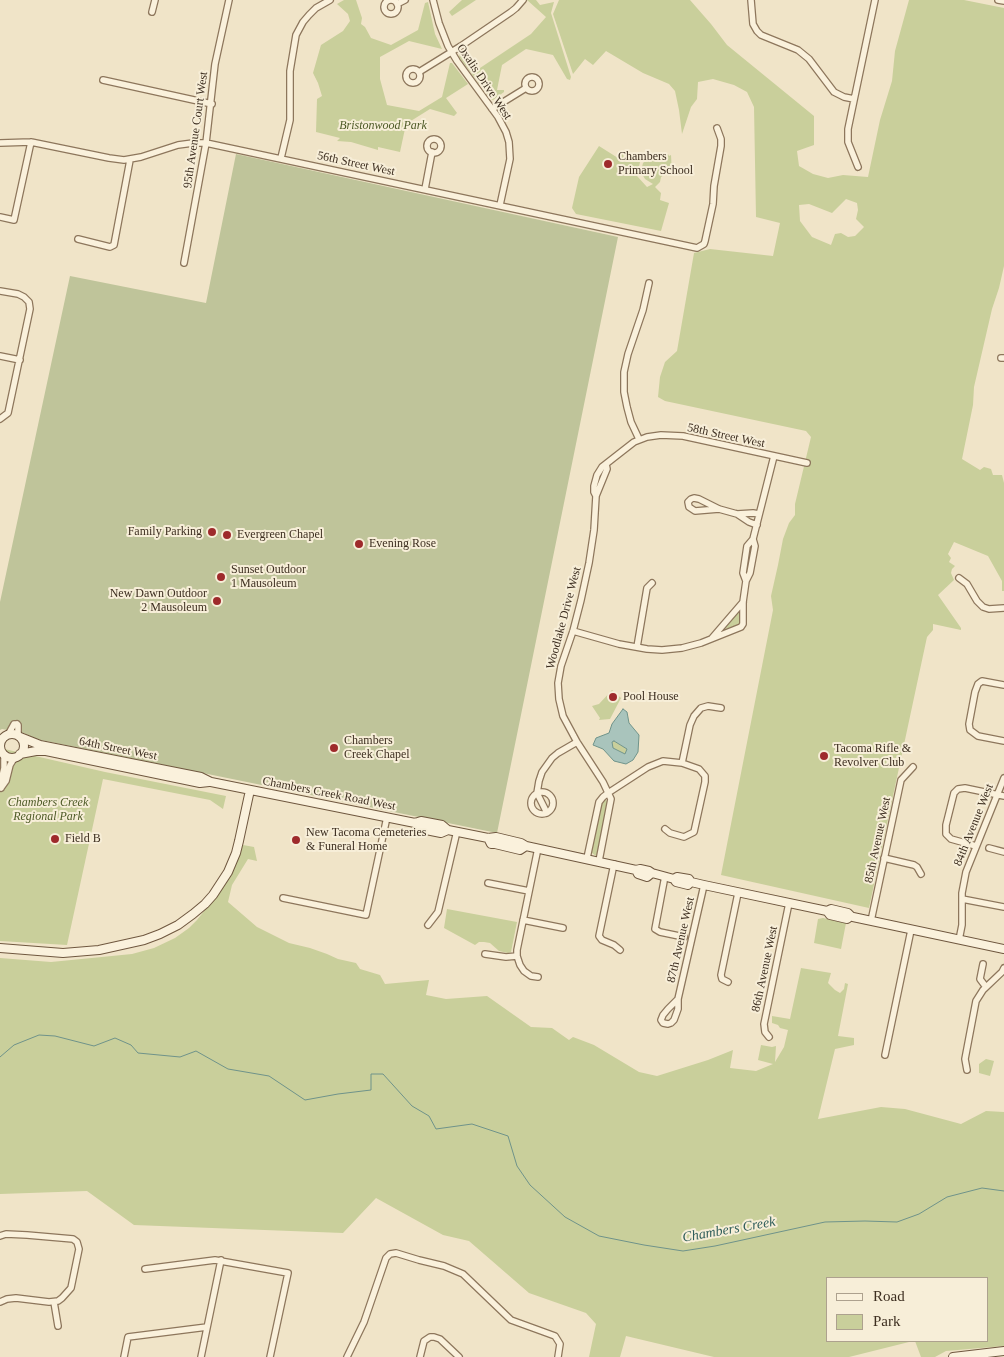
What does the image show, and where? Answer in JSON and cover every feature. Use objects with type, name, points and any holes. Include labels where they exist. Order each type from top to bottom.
[{"type":"street","points":[[152,12],[154,0]]},
{"type":"street","name":"95th Avenue Court West","points":[[184,263],[206,143],[212,104],[215,64],[229,0]]},
{"type":"street","points":[[281,158],[290,120],[290,71],[296,35],[309,15],[316,8],[330,0]]},
{"type":"street","points":[[397,4],[405,0]]},
{"type":"street","name":"Oxalis Drive West","points":[[433,0],[438,23],[452,53],[504,126],[509,148],[509,164],[500,205]]},
{"type":"street","points":[[419,72],[452,53],[516,8],[523,0]]},
{"type":"street","points":[[751,0],[753,24],[756,32],[798,50],[809,59],[834,92],[844,98],[854,99]]},
{"type":"street","points":[[858,167],[852,155],[848,136],[875,0]]},
{"type":"street","points":[[998,0],[1004,1]]},
{"type":"street","points":[[104,80],[212,104]]},
{"type":"street","points":[[492,109],[526,88]]},
{"type":"street","name":"56th Street West","points":[[0,143],[30,142],[108,158],[130,160],[178,145],[206,143],[694,248],[700,247],[705,241],[713,204],[721,146],[721,139],[717,128]]},
{"type":"street","points":[[0,217],[14,220],[30,142]]},
{"type":"street","points":[[425,189],[432,152]]},
{"type":"street","points":[[78,239],[110,247],[114,245],[130,160]]},
{"type":"street","points":[[639,440],[627,407],[624,392],[624,372],[643,310],[648,283]]},
{"type":"street","points":[[0,291],[18,294],[27,299],[30,304],[8,413],[2,418]]},
{"type":"street","points":[[0,356],[20,360]]},
{"type":"street","name":"58th Street West","points":[[639,440],[654,436],[676,435],[807,463]]},
{"type":"street","name":"Woodlake Drive West","points":[[600,861],[612,802],[603,782],[577,742],[563,716],[558,690],[559,673],[573,631],[589,563],[594,530],[595,480],[600,470],[606,464],[624,449],[639,440]]},
{"type":"street","points":[[573,631],[637,648],[673,650],[701,643],[741,627],[746,581],[750,573],[754,546],[752,539],[774,456]]},
{"type":"street","points":[[719,509],[695,511],[689,508],[688,502],[694,498],[719,509],[737,514],[756,525]]},
{"type":"street","points":[[737,514],[753,512],[759,514]]},
{"type":"street","points":[[959,578],[967,584],[983,607],[1004,608]]},
{"type":"street","points":[[637,648],[647,588],[652,583]]},
{"type":"street","points":[[710,639],[743,602]]},
{"type":"street","points":[[1004,685],[981,682],[977,687],[970,720],[970,728],[978,736],[1004,741]]},
{"type":"street","points":[[682,763],[690,725],[694,716],[701,708],[708,706],[721,708]]},
{"type":"street","points":[[12,734],[19,736],[23,746],[10,766],[6,782],[1,788],[4,768],[1,749],[2,739],[4,736],[12,734]]},
{"type":"street","name":"64th Street West","points":[[19,736],[33,743],[201,777],[211,782],[250,790]]},
{"type":"street","points":[[547,813],[537,793],[539,781],[546,765],[558,753],[577,742]]},
{"type":"street","points":[[1,749],[9,757],[18,755]]},
{"type":"street","name":"64th Street West","points":[[18,755],[46,751],[200,783],[211,782]]},
{"type":"street","points":[[587,858],[599,802],[608,793],[659,762],[682,763],[699,769],[703,772],[705,779],[694,832],[684,837],[664,829]]},
{"type":"street","name":"85th Avenue West","points":[[871,921],[901,780],[913,767]]},
{"type":"street","name":"84th Avenue West","points":[[959,940],[963,920],[962,899],[966,872],[976,846],[1001,795],[1004,778]]},
{"type":"street","points":[[976,846],[951,839],[946,834],[952,797],[960,788],[1001,795]]},
{"type":"street","name":"Chambers Creek Road West","points":[[0,948],[63,953],[98,950],[144,940],[178,925],[205,904],[228,872],[236,853],[250,790],[415,823],[421,821],[442,825],[448,830],[521,843],[526,846],[636,870],[649,871],[674,879],[678,877],[689,879],[691,882],[738,893],[827,911],[831,909],[871,921],[1004,949]]},
{"type":"street","points":[[545,792],[551,796],[553,804],[547,813],[536,813],[532,808],[532,797],[537,793],[545,792]]},
{"type":"street","points":[[283,898],[366,915],[387,817]]},
{"type":"street","points":[[428,925],[438,912],[457,831]]},
{"type":"street","points":[[538,848],[517,956],[524,971],[538,978]]},
{"type":"street","points":[[989,848],[1004,852]]},
{"type":"street","points":[[884,858],[914,865],[921,874]]},
{"type":"street","points":[[614,864],[599,936],[602,940],[620,950]]},
{"type":"street","points":[[665,876],[655,929],[660,932],[684,937]]},
{"type":"street","points":[[488,883],[530,891]]},
{"type":"street","name":"87th Avenue West","points":[[678,999],[704,885]]},
{"type":"street","points":[[728,982],[722,979],[722,975],[738,893]]},
{"type":"street","points":[[962,899],[1004,907]]},
{"type":"street","name":"86th Avenue West","points":[[768,1037],[764,1024],[789,903]]},
{"type":"street","points":[[523,920],[563,928]]},
{"type":"street","points":[[885,1055],[911,930]]},
{"type":"street","points":[[484,954],[506,957],[517,956]]},
{"type":"street","points":[[983,964],[980,979],[986,986]]},
{"type":"street","points":[[967,1070],[965,1059],[976,1001],[986,986],[1004,968]]},
{"type":"street","points":[[0,1236],[6,1234],[27,1235],[76,1240],[79,1246],[71,1288],[62,1298],[54,1302],[16,1298],[0,1302]]},
{"type":"street","points":[[347,1357],[361,1329],[384,1264],[389,1255],[393,1253],[444,1266],[466,1277],[511,1320],[552,1334],[558,1339],[560,1344],[558,1357]]},
{"type":"street","points":[[145,1269],[207,1260],[221,1260],[288,1273],[270,1357]]},
{"type":"street","points":[[201,1357],[221,1260]]},
{"type":"street","points":[[54,1302],[58,1326]]},
{"type":"street","points":[[124,1357],[128,1337],[208,1327]]},
{"type":"street","points":[[420,1357],[424,1342],[434,1336],[440,1339],[459,1357]]},
{"type":"street","points":[[953,1357],[1004,1352]]},
{"type":"green space","name":"Bristonwood Park","points":[[344,0],[356,0],[362,18],[361,24],[365,27],[371,38],[391,45],[418,30],[425,3],[428,2],[435,34],[442,49],[409,41],[380,57],[380,79],[387,105],[419,111],[442,97],[450,63],[452,63],[468,84],[446,98],[457,113],[454,116],[430,109],[406,124],[400,152],[378,147],[378,150],[351,142],[337,141],[340,138],[316,132],[317,99],[322,96],[313,73],[321,45],[343,31],[350,21],[348,14],[337,4]]},
{"type":"green space","points":[[462,0],[476,0],[452,16],[449,12]]},
{"type":"green space","points":[[527,0],[536,0],[540,5],[554,2],[551,13],[571,77],[570,80],[567,79],[553,55],[526,49],[502,65],[497,90],[504,90],[504,92],[493,100],[459,57],[460,54],[464,50],[477,70],[531,34],[546,17]]},
{"type":"green space","points":[[559,0],[690,0],[727,45],[814,116],[814,145],[797,151],[799,166],[813,174],[828,178],[843,175],[868,177],[880,120],[892,81],[895,51],[909,0],[964,0],[1004,8],[1004,266],[974,387],[973,405],[962,459],[980,470],[984,467],[991,469],[993,475],[1002,475],[1004,483],[1004,591],[1002,591],[1002,581],[988,556],[954,542],[948,554],[951,558],[949,562],[955,566],[951,573],[954,580],[938,595],[961,630],[933,624],[933,630],[927,637],[869,908],[721,875],[773,610],[771,596],[783,539],[789,523],[795,515],[795,504],[811,437],[806,431],[665,401],[658,397],[660,377],[665,362],[677,351],[694,253],[710,249],[773,256],[780,223],[756,217],[754,107],[747,92],[734,85],[713,79],[698,82],[697,99],[691,107],[682,134],[675,91],[669,84],[643,73],[606,51],[593,65],[585,59],[573,74],[553,14]],"holes":[[[846,199],[857,203],[856,219],[864,227],[855,236],[848,237],[841,233],[835,234],[831,245],[812,237],[800,221],[799,205],[809,204],[832,213]]]},
{"type":"green space","points":[[599,146],[618,158],[624,150],[638,159],[640,162],[637,176],[647,187],[653,184],[645,179],[642,174],[643,163],[654,156],[671,155],[672,174],[661,177],[660,182],[655,187],[661,193],[660,200],[669,203],[661,231],[576,214],[572,208],[579,177]]},
{"type":"green space","points":[[236,154],[618,237],[497,833],[36,739],[24,733],[0,730],[0,602],[70,276],[206,303]]},
{"type":"green space","points":[[738,612],[740,621],[738,625],[722,630]]},
{"type":"green space","points":[[612,690],[621,698],[610,719],[599,720],[600,718],[592,706],[599,704]]},
{"type":"green space","points":[[614,741],[627,749],[625,754],[613,748],[612,742]]},
{"type":"green space","name":"Chambers Creek Regional Park","points":[[0,748],[105,772],[226,796],[223,809],[210,800],[103,779],[67,945],[0,941]]},
{"type":"green space","points":[[603,800],[609,803],[598,855],[596,856],[592,853],[592,849]]},
{"type":"green space","points":[[243,845],[254,847],[257,861],[248,859],[232,885],[228,902],[257,927],[289,943],[356,963],[360,969],[380,975],[385,984],[429,980],[426,995],[446,999],[487,996],[531,1027],[552,1028],[569,1040],[573,1037],[594,1045],[639,1072],[657,1076],[733,1050],[730,1068],[756,1071],[773,1064],[758,1060],[761,1045],[776,1046],[775,1062],[784,1047],[788,1030],[772,1023],[772,1016],[790,1019],[801,968],[831,973],[828,983],[835,990],[840,993],[844,989],[845,983],[848,984],[838,1036],[854,1038],[854,1045],[835,1049],[818,1119],[881,1107],[905,1109],[961,1124],[986,1111],[1004,1112],[1004,1346],[946,1351],[935,1357],[921,1357],[915,1342],[989,1342],[989,1277],[826,1277],[826,1342],[909,1342],[849,1357],[714,1357],[626,1336],[620,1357],[589,1357],[596,1324],[586,1313],[529,1293],[469,1241],[443,1235],[376,1198],[343,1233],[134,1225],[87,1191],[0,1194],[0,958],[51,962],[132,954],[154,948],[175,938],[189,928],[216,896]]},
{"type":"green space","points":[[447,909],[517,922],[511,952],[499,951],[490,943],[479,942],[475,945],[444,928]]},
{"type":"green space","points":[[823,918],[846,923],[841,949],[814,943],[818,919]]},
{"type":"green space","points":[[986,1059],[994,1061],[990,1076],[979,1073],[979,1064]]},
{"type":"water","points":[[623,709],[627,712],[629,723],[639,735],[638,752],[633,760],[626,764],[614,761],[603,749],[593,745],[596,738],[609,733],[612,724]],"holes":[[[614,741],[627,749],[625,754],[613,748],[612,742]]]},
{"type":"waterway","name":"Chambers Creek","points":[[0,1057],[14,1045],[39,1035],[55,1036],[94,1046],[115,1038],[131,1045],[138,1053],[180,1057],[196,1051],[228,1069],[269,1076],[305,1100],[371,1090],[371,1074],[383,1074],[412,1106],[429,1116],[436,1129],[472,1124],[508,1136],[517,1166],[530,1185],[565,1217],[599,1236],[683,1251],[715,1246],[825,1222],[897,1222],[919,1214],[947,1197],[982,1188],[1004,1191]]},
{"type":"place","name":"Chambers Primary School","points":[[608,164]]},
{"type":"place","name":"Family Parking","points":[[212,532]]},
{"type":"place","name":"Evergreen Chapel","points":[[227,535]]},
{"type":"place","name":"Evening Rose","points":[[359,544]]},
{"type":"place","name":"Sunset Outdoor 1 Mausoleum","points":[[221,577]]},
{"type":"place","name":"New Dawn Outdoor 2 Mausoleum","points":[[217,601]]},
{"type":"place","name":"Pool House","points":[[613,697]]},
{"type":"place","name":"Chambers Creek Chapel","points":[[334,748]]},
{"type":"place","name":"Tacoma Rifle & Revolver Club","points":[[824,756]]},
{"type":"place","name":"Field B","points":[[55,839]]},
{"type":"place","name":"New Tacoma Cemeteries & Funeral Home","points":[[296,840]]}]
